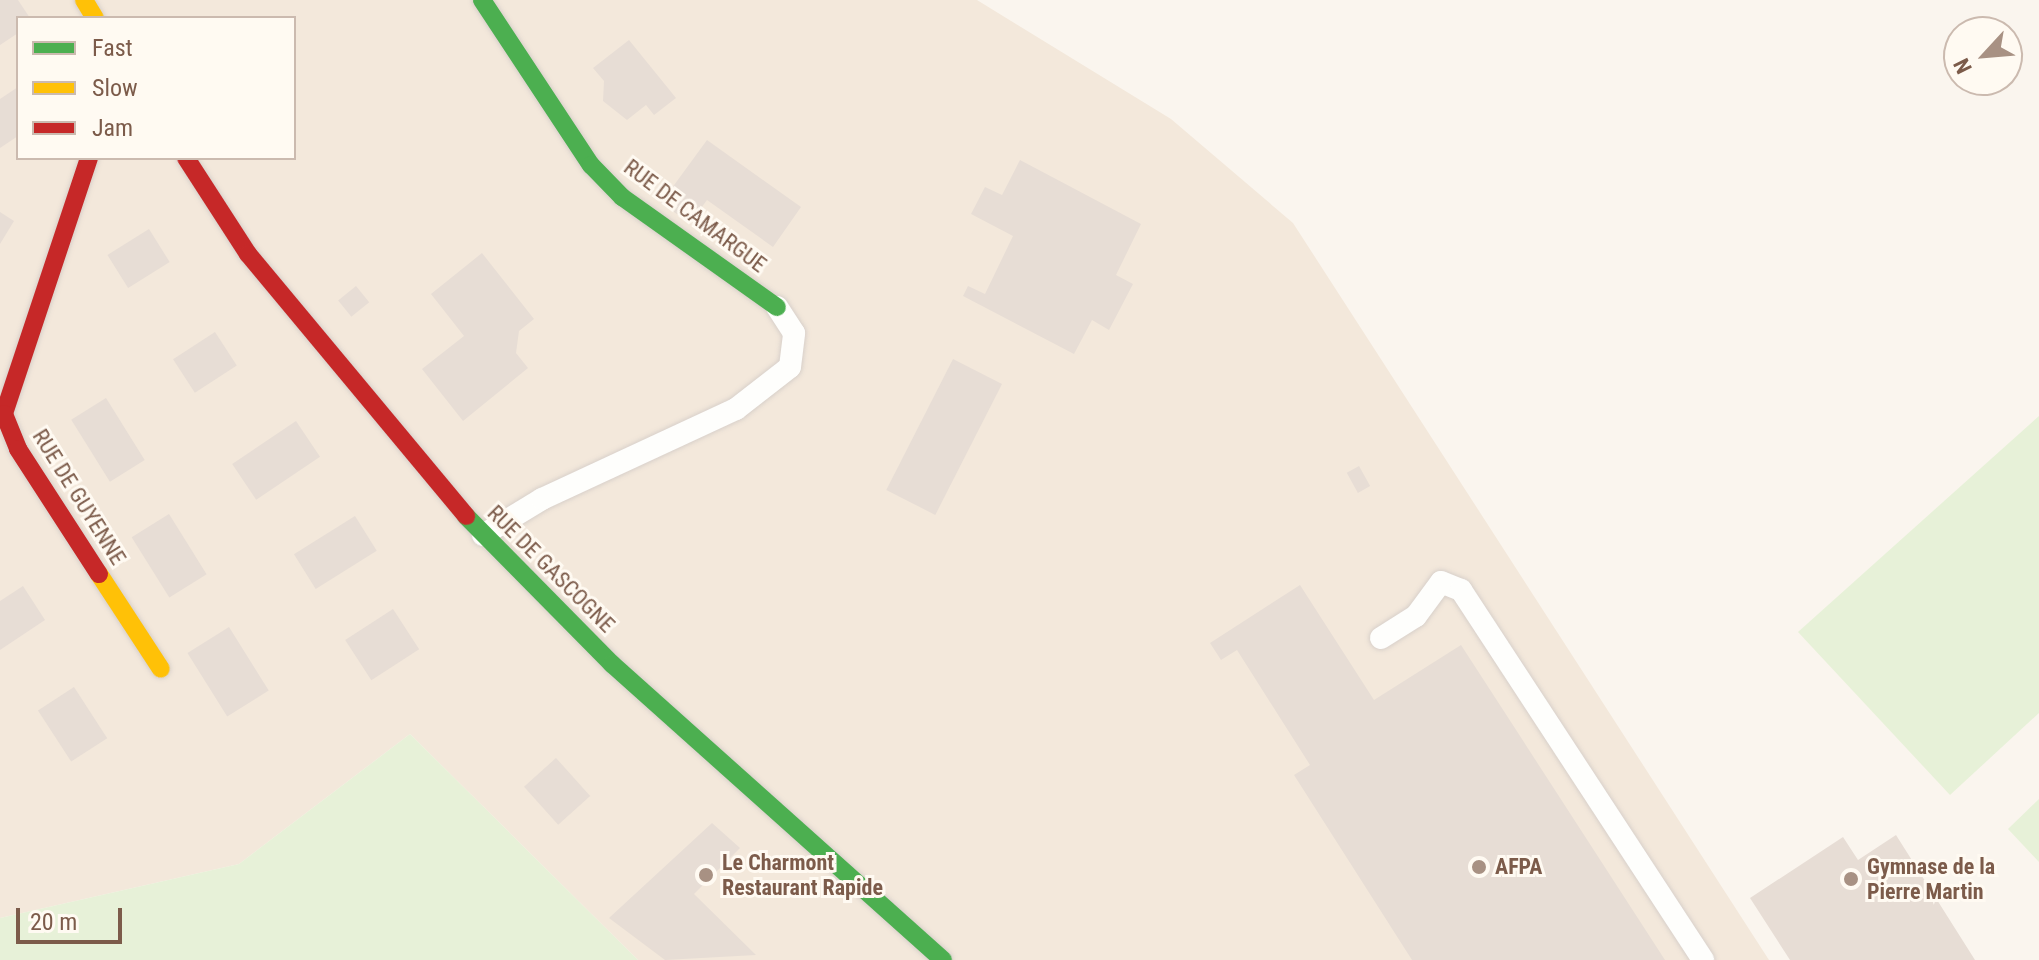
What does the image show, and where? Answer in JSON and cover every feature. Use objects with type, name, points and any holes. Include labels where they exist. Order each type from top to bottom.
[{"type":"street","name":"RUE DE CAMARGUE","points":[[482,0],[591,165],[622,197],[777,307]]},
{"type":"street","name":"RUE DE GUYENNE","points":[[88,160],[4,414],[18,449],[161,669]]},
{"type":"street","name":"RUE DE GASCOGNE","points":[[187,160],[360,403],[483,535],[705,750],[943,960]]},
{"type":"lane","points":[[483,535],[542,499],[736,409],[790,367],[794,333],[777,307]]},
{"type":"lane","points":[[1381,638],[1416,616],[1441,582],[1461,590],[1703,960]]},
{"type":"shaded area","points":[[0,0],[977,0],[1171,119],[1293,223],[1769,960],[638,960],[410,734],[239,864],[0,918]]},
{"type":"green space","points":[[2039,416],[2039,713],[1950,795],[1798,632]]},
{"type":"green space","points":[[410,734],[638,960],[0,960],[0,918],[239,864]]},
{"type":"green space","points":[[2039,799],[2039,862],[2008,829]]},
{"type":"building","points":[[0,0],[18,0],[29,16],[16,16],[16,34],[0,45]]},
{"type":"building","points":[[629,40],[676,98],[654,115],[646,105],[627,120],[603,101],[604,81],[593,68]]},
{"type":"building","points":[[16,88],[16,137],[0,148],[0,99]]},
{"type":"building","points":[[707,140],[801,207],[773,247],[707,200],[690,223],[661,203]]},
{"type":"building","points":[[1020,160],[1141,224],[1116,275],[1133,284],[1109,330],[1092,320],[1074,354],[963,296],[968,286],[985,294],[1013,236],[971,214],[985,187],[1002,195]]},
{"type":"building","points":[[0,212],[14,221],[0,244]]},
{"type":"building","points":[[149,229],[170,262],[128,288],[107,255]]},
{"type":"building","points":[[482,253],[534,319],[519,331],[516,353],[528,368],[463,421],[422,369],[464,336],[431,294]]},
{"type":"building","points":[[356,286],[369,302],[351,317],[338,300]]},
{"type":"building","points":[[215,332],[237,366],[195,393],[173,359]]},
{"type":"building","points":[[953,359],[1002,384],[935,515],[886,490]]},
{"type":"building","points":[[106,398],[145,460],[110,482],[71,420]]},
{"type":"building","points":[[296,421],[320,457],[256,500],[232,464]]},
{"type":"building","points":[[1359,466],[1370,486],[1358,493],[1347,473]]},
{"type":"building","points":[[169,514],[207,574],[169,598],[132,537]]},
{"type":"building","points":[[355,516],[377,551],[316,589],[294,554]]},
{"type":"building","name":"AFPA","points":[[1300,585],[1374,700],[1461,645],[1665,960],[1412,960],[1294,775],[1310,765],[1237,650],[1221,660],[1210,643]]},
{"type":"building","points":[[23,586],[45,620],[0,650],[0,601]]},
{"type":"building","points":[[393,609],[419,649],[371,680],[345,640]]},
{"type":"building","points":[[229,627],[269,691],[227,717],[187,653]]},
{"type":"building","points":[[74,687],[107,738],[71,762],[38,710]]},
{"type":"building","points":[[556,758],[590,796],[558,825],[524,787]]},
{"type":"building","points":[[712,823],[740,848],[694,894],[756,955],[665,960],[609,918]]},
{"type":"building","name":"Gymnase de la Pierre Martin","points":[[1896,835],[1975,960],[1790,960],[1750,898],[1843,837],[1858,860]]},
{"type":"traffic: fast","points":[[482,0],[591,165],[622,197],[777,307]]},
{"type":"traffic: fast","points":[[466,516],[612,664],[943,960]]},
{"type":"traffic: slow","points":[[84,0],[94,16]]},
{"type":"traffic: slow","points":[[99,574],[161,669]]},
{"type":"traffic: jam","points":[[88,160],[4,414],[18,449],[99,574]]},
{"type":"traffic: jam","points":[[187,160],[248,254],[466,516]]},
{"type":"place","name":"AFPA","points":[[1479,867]]},
{"type":"place","name":"Le Charmont Restaurant Rapide","points":[[706,875]]},
{"type":"place","name":"Gymnase de la Pierre Martin","points":[[1851,879]]}]
